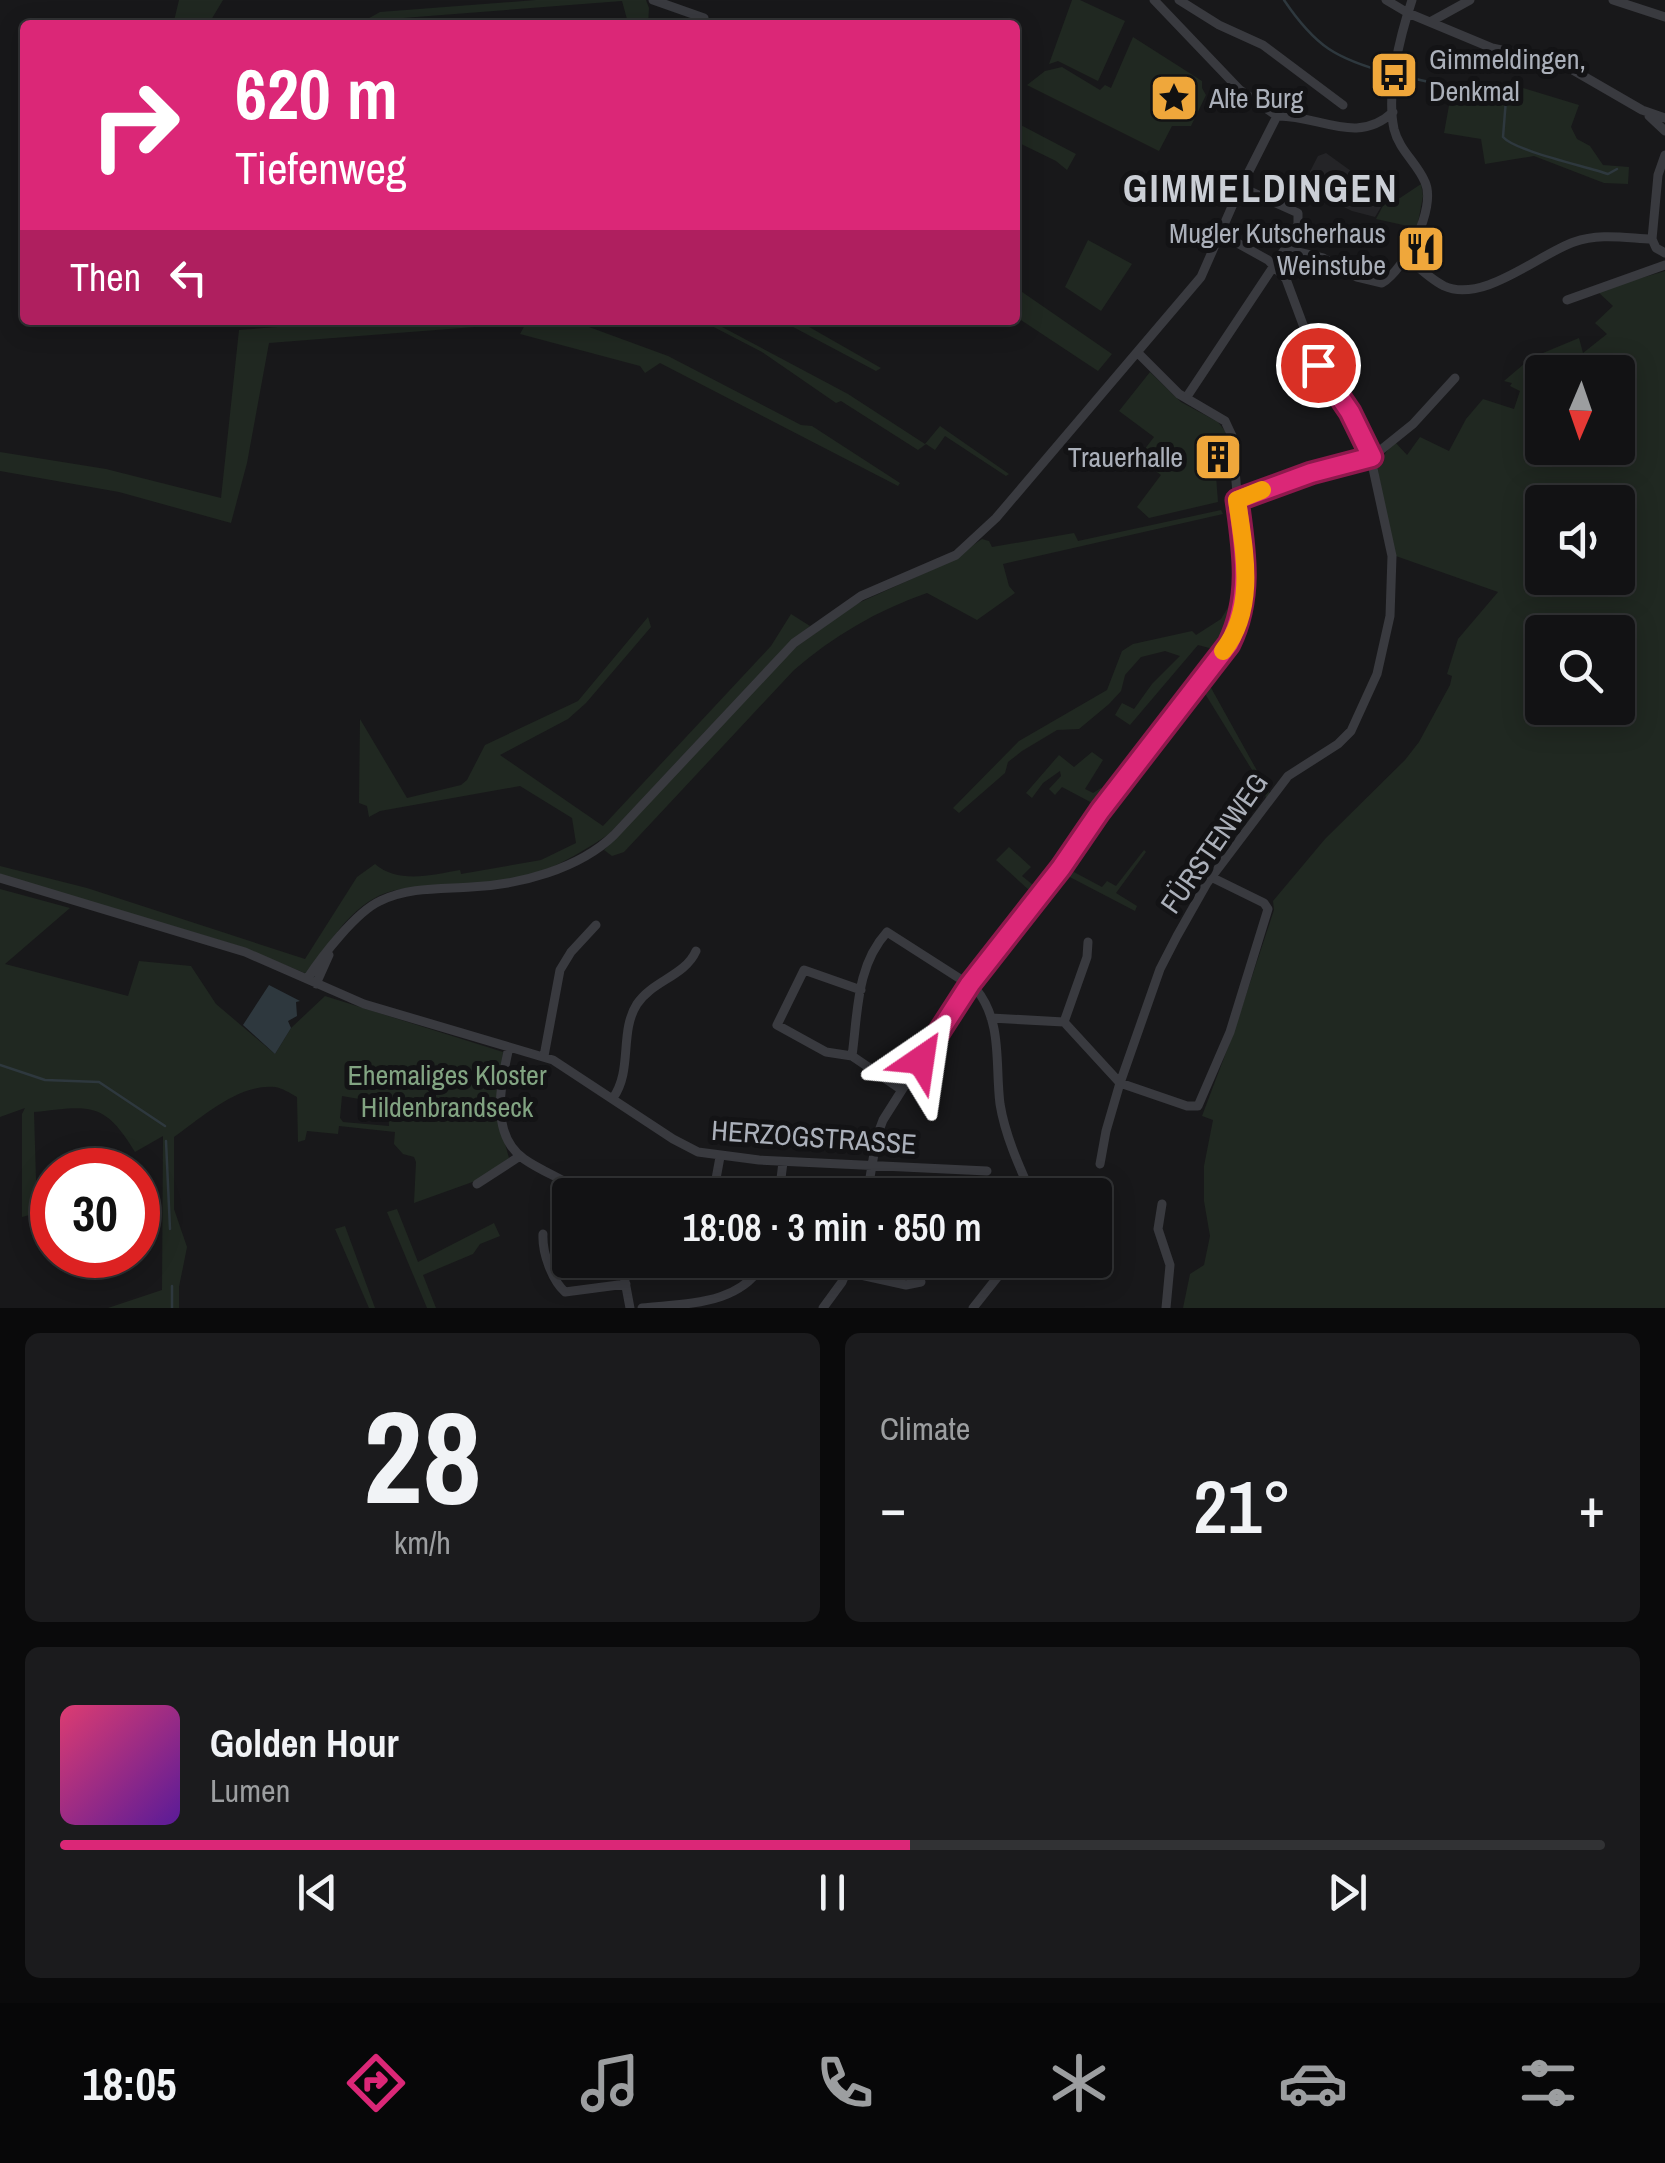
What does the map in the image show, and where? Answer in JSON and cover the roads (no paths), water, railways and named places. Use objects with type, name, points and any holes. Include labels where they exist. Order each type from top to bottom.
[{"type":"street","points":[[653,0],[704,18]]},
{"type":"street","points":[[1156,0],[1240,90],[1277,116],[1355,130],[1392,112]]},
{"type":"street","points":[[1179,0],[1262,45],[1343,105]]},
{"type":"street","points":[[1386,0],[1492,48],[1559,62],[1642,110],[1665,118]]},
{"type":"street","points":[[1285,249],[1323,258],[1357,277],[1378,283],[1386,281],[1406,258],[1426,205],[1426,185],[1399,143],[1392,112],[1398,43],[1412,0]]},
{"type":"street","points":[[1430,22],[1470,0]]},
{"type":"street","points":[[1613,0],[1665,17]]},
{"type":"street","points":[[1642,110],[1665,131]]},
{"type":"street","points":[[311,982],[350,924],[386,898],[409,891],[505,885],[566,864],[604,844],[794,643],[862,596],[967,547],[1205,272],[1277,116]]},
{"type":"street","points":[[1665,155],[1658,175],[1652,239],[1656,248],[1665,253]]},
{"type":"street","points":[[1186,398],[1298,224],[1298,213],[1241,187]]},
{"type":"street","points":[[1221,234],[1274,264]]},
{"type":"street","points":[[1406,258],[1441,284],[1463,290],[1509,276],[1583,239],[1652,239]]},
{"type":"street","name":"FÜRSTENWEG","points":[[1100,1164],[1120,1083],[1160,969],[1211,877],[1288,776],[1351,732],[1369,697],[1387,635],[1393,568],[1372,457],[1350,412],[1318,365],[1289,284],[1274,264]]},
{"type":"street","points":[[1567,300],[1665,265]]},
{"type":"street","points":[[870,1178],[879,1128],[970,984],[1229,644],[1240,622],[1244,600],[1243,546],[1236,460],[1228,427],[1217,415],[1170,388],[1138,353]]},
{"type":"street","points":[[1237,500],[1311,473],[1372,457],[1414,424],[1455,378]]},
{"type":"street","points":[[991,1018],[1064,1022],[1120,1083],[1188,1106],[1202,1104],[1230,1032],[1268,910],[1264,902],[1211,877]]},
{"type":"street","name":"HERZOGSTRASSE","points":[[0,878],[245,952],[364,1004],[544,1056],[682,1144],[720,1157],[987,1171]]},
{"type":"street","points":[[544,1056],[560,970],[570,952],[596,925]]},
{"type":"street","points":[[852,1056],[863,968],[886,932],[980,993],[991,1018],[998,1053],[1002,1113],[1024,1178]]},
{"type":"street","points":[[1064,1022],[1088,942]]},
{"type":"street","points":[[613,1098],[623,1077],[628,1029],[635,1007],[650,989],[690,962],[696,950]]},
{"type":"street","points":[[860,990],[804,970],[777,1022],[779,1027],[826,1052],[852,1056],[902,1090]]},
{"type":"street","points":[[509,1047],[501,1117],[509,1141],[520,1156],[557,1178]]},
{"type":"street","points":[[477,1184],[520,1156]]},
{"type":"street","points":[[716,1178],[720,1157]]},
{"type":"street","points":[[781,1178],[783,1162]]},
{"type":"street","points":[[1162,1204],[1158,1229],[1170,1265],[1166,1308]]},
{"type":"street","points":[[543,1234],[545,1255],[561,1290],[574,1293],[626,1284]]},
{"type":"street","points":[[625,1278],[630,1308]]},
{"type":"street","points":[[642,1308],[730,1294],[752,1278]]},
{"type":"street","points":[[823,1308],[840,1278]]},
{"type":"street","points":[[886,1278],[906,1286],[921,1282]]},
{"type":"street","points":[[973,1308],[997,1278]]},
{"type":"waterway","points":[[1284,0],[1306,29],[1328,48],[1389,73]]},
{"type":"waterway","points":[[1402,76],[1506,99],[1503,137],[1510,142],[1608,174],[1617,169]]},
{"type":"waterway","points":[[0,1065],[45,1080],[99,1082],[165,1126]]},
{"type":"waterway","points":[[166,1141],[170,1229]]},
{"type":"waterway","points":[[172,1286],[172,1308]]},
{"type":"place","name":"Gimmeldingen, Denkmal","points":[[1394,75]]},
{"type":"place","name":"Alte Burg","points":[[1174,98]]},
{"type":"place","name":"Mugler Kutscherhaus Weinstube","points":[[1421,249]]},
{"type":"place","name":"Trauerhalle","points":[[1218,457]]},
{"type":"district","name":"GIMMELDINGEN","points":[[1261,189]]},
{"type":"park label","name":"Ehemaliges Kloster Hildenbrandseck","points":[[447,1091]]}]
